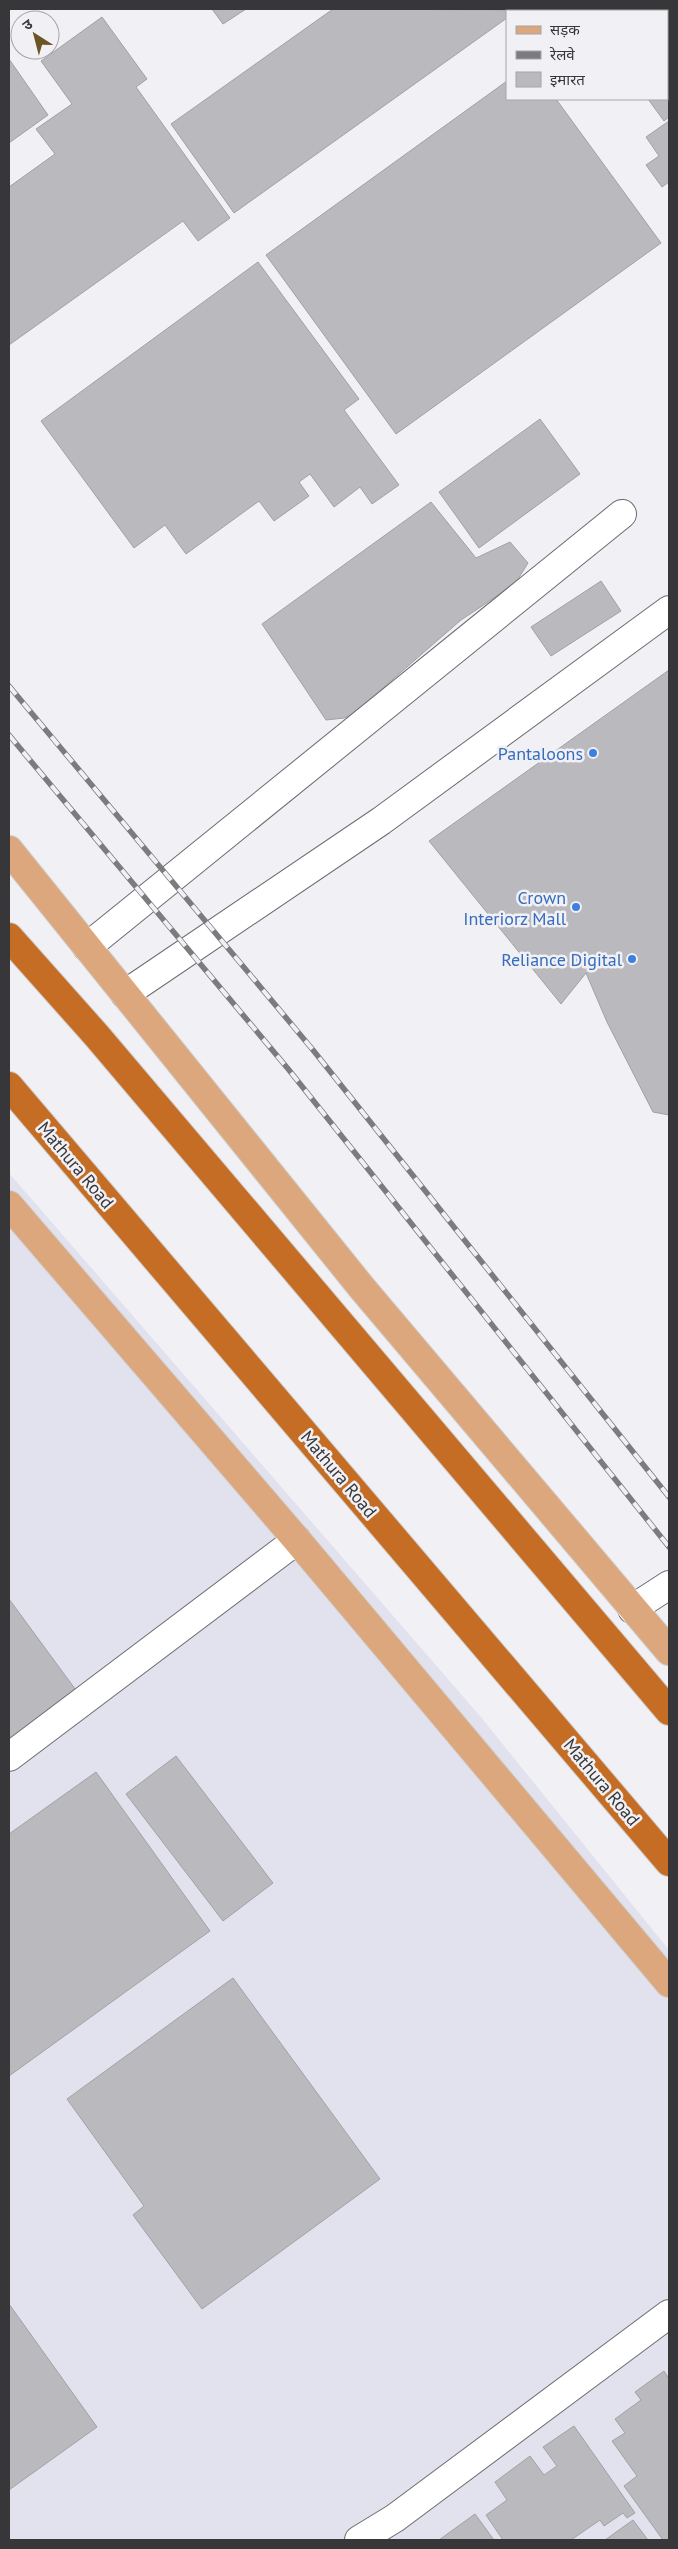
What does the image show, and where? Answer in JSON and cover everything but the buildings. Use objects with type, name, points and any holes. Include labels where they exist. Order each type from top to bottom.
[{"type":"highway","points":[[9,937],[97,1036],[669,1711]]},
{"type":"highway","name":"Mathura Road","points":[[9,1086],[669,1862]]},
{"type":"main road","points":[[9,850],[362,1288],[632,1609],[669,1650]]},
{"type":"main road","points":[[9,1205],[297,1540],[669,1983]]},
{"type":"lane","points":[[87,947],[622,514]]},
{"type":"lane","points":[[125,994],[381,821],[669,610]]},
{"type":"lane","points":[[9,1757],[297,1540]]},
{"type":"lane","points":[[632,1609],[669,1585]]},
{"type":"lane","points":[[359,2540],[395,2518],[669,2314]]},
{"type":"shaded area","points":[[9,1173],[480,1716],[669,1950],[669,2540],[9,2540]]},
{"type":"railway","points":[[9,686],[313,1050],[669,1497]]},
{"type":"railway","points":[[9,735],[289,1070],[669,1547]]},
{"type":"place","name":"Pantaloons","points":[[593,753]]},
{"type":"place","name":"Crown Interiorz Mall","points":[[576,907]]},
{"type":"place","name":"Reliance Digital","points":[[632,959]]}]
